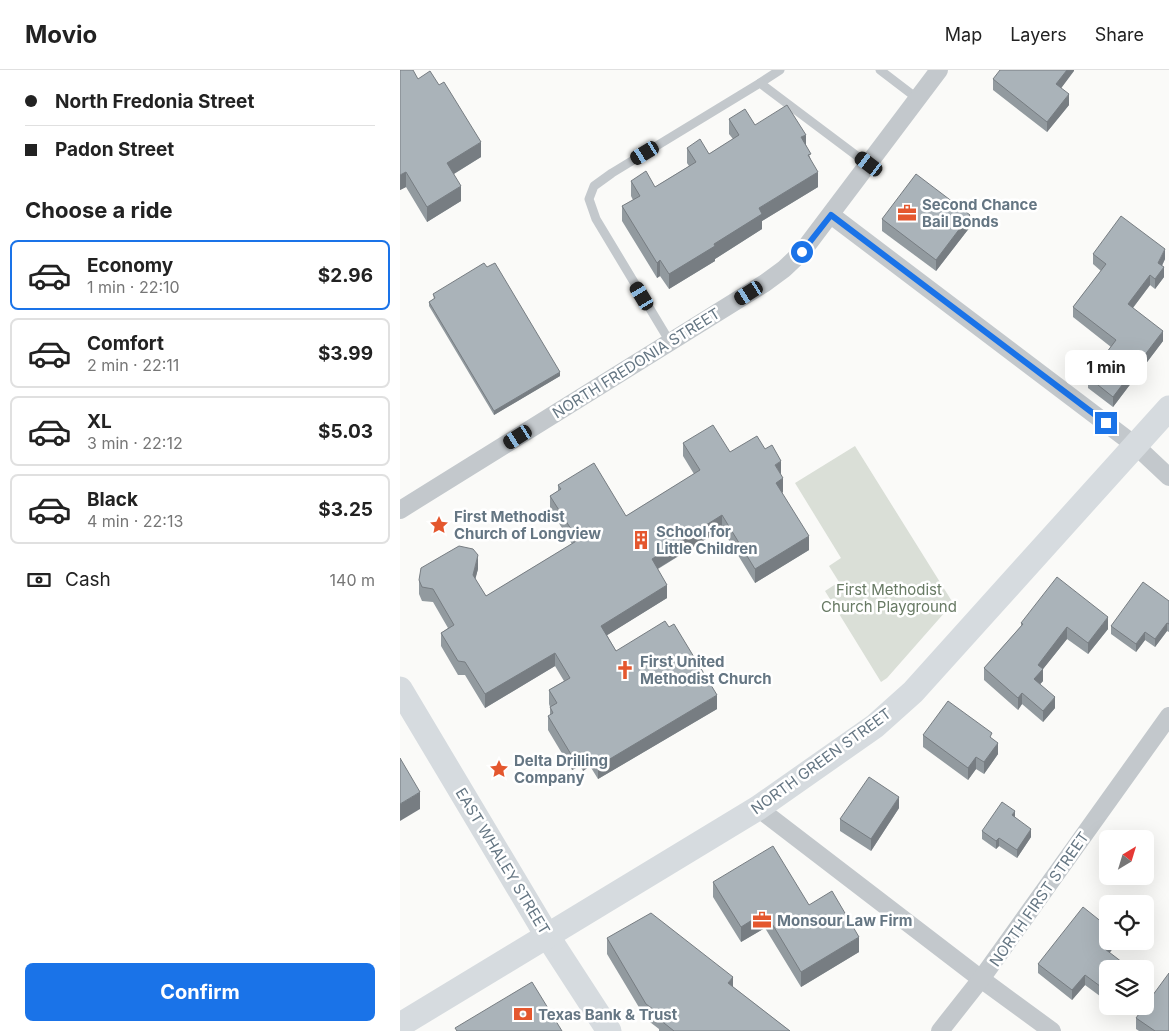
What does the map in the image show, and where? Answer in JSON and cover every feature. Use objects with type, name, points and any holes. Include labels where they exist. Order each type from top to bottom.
[{"type":"street","name":"NORTH FREDONIA STREET","points":[[400,510],[765,283],[784,269],[802,252],[940,70]]},
{"type":"street","points":[[831,215],[1136,446],[1169,477]]},
{"type":"street","name":"NORTH GREEN STREET","points":[[400,1025],[758,808],[875,726],[900,704],[1169,408]]},
{"type":"street","name":"EAST WHALEY STREET","points":[[400,689],[548,937],[610,1031]]},
{"type":"street","name":"NORTH FIRST STREET","points":[[940,1031],[981,979],[1169,716]]},
{"type":"street","points":[[758,808],[1052,1031]]},
{"type":"lane","points":[[670,342],[596,218],[589,199],[594,186],[612,173],[780,70]]},
{"type":"lane","points":[[880,70],[918,99]]},
{"type":"lane","points":[[760,83],[869,164]]},
{"type":"green space","name":"First Methodist Church Playground","points":[[855,446],[953,603],[887,678],[881,682],[825,591],[839,582],[829,566],[841,558],[795,483]]},
{"type":"building","points":[[400,70],[413,70],[418,79],[430,71],[439,85],[444,82],[481,142],[447,163],[461,186],[427,207],[406,172],[400,175]]},
{"type":"building","points":[[1000,70],[1067,70],[1056,84],[1069,94],[1047,122],[993,79]]},
{"type":"building","points":[[787,105],[806,135],[801,137],[811,154],[808,155],[818,172],[759,208],[762,214],[669,274],[660,260],[657,263],[622,206],[640,196],[631,181],[646,171],[655,187],[696,162],[687,148],[700,139],[709,154],[739,135],[729,119],[745,109],[755,125]]},
{"type":"building","points":[[916,174],[970,215],[936,260],[882,219]]},
{"type":"building","points":[[1121,216],[1165,249],[1158,263],[1164,267],[1155,279],[1150,275],[1128,304],[1163,331],[1113,397],[1088,377],[1116,340],[1073,307],[1106,264],[1093,254]]},
{"type":"building","points":[[484,263],[487,267],[495,263],[560,372],[494,411],[429,302],[435,298],[433,294]]},
{"type":"building","points":[[713,425],[730,452],[757,436],[765,449],[772,445],[781,461],[775,465],[783,478],[776,483],[809,536],[755,569],[722,515],[652,559],[667,585],[601,626],[616,651],[665,621],[669,627],[674,624],[717,695],[598,766],[590,753],[583,757],[580,752],[572,756],[548,716],[553,713],[550,707],[557,703],[549,690],[570,678],[555,653],[485,694],[465,662],[458,661],[441,633],[454,625],[433,589],[422,587],[419,580],[421,568],[459,546],[473,549],[478,555],[473,575],[486,596],[578,540],[550,496],[561,489],[558,485],[594,463],[626,516],[700,470],[683,443]]},
{"type":"building","points":[[1057,577],[1108,617],[1088,643],[1067,627],[1038,665],[1043,669],[1034,679],[1055,697],[1043,711],[1022,693],[1018,698],[984,668],[1023,624],[1021,623]]},
{"type":"building","points":[[1143,582],[1169,601],[1169,624],[1167,623],[1155,639],[1145,632],[1136,644],[1111,626]]},
{"type":"building","points":[[948,701],[992,733],[990,737],[998,743],[984,762],[976,757],[968,768],[923,735]]},
{"type":"building","points":[[400,758],[420,792],[400,804]]},
{"type":"building","points":[[869,777],[899,797],[871,839],[840,819]]},
{"type":"building","points":[[1002,802],[1015,811],[1012,815],[1031,829],[1017,850],[999,838],[996,841],[982,831]]},
{"type":"building","name":"Monsour Law Firm","points":[[773,846],[809,905],[832,891],[859,937],[801,972],[765,912],[741,927],[713,882]]},
{"type":"building","points":[[1083,907],[1099,920],[1099,950],[1106,950],[1119,960],[1099,960],[1099,985],[1085,975],[1072,990],[1038,964]]},
{"type":"building","points":[[651,913],[733,977],[728,983],[790,1031],[674,1031],[659,1019],[661,1015],[646,1004],[607,938]]},
{"type":"building","points":[[1169,973],[1169,1031],[1155,1031],[1136,1018],[1138,1015],[1154,1015],[1154,993]]},
{"type":"building","points":[[532,982],[562,1031],[457,1031],[455,1028]]},
{"type":"place","name":"Second Chance Bail Bonds","points":[[907,213]]},
{"type":"place","name":"First Methodist Church of Longview","points":[[439,525]]},
{"type":"place","name":"School for Little Children","points":[[641,540]]},
{"type":"place","name":"First United Methodist Church","points":[[625,670]]},
{"type":"place","name":"Delta Drilling Company","points":[[499,769]]},
{"type":"place","name":"Monsour Law Firm","points":[[762,920]]},
{"type":"place","name":"Texas Bank & Trust","points":[[523,1014]]},
{"type":"route","points":[[802,252],[831,215],[1106,423]]}]
